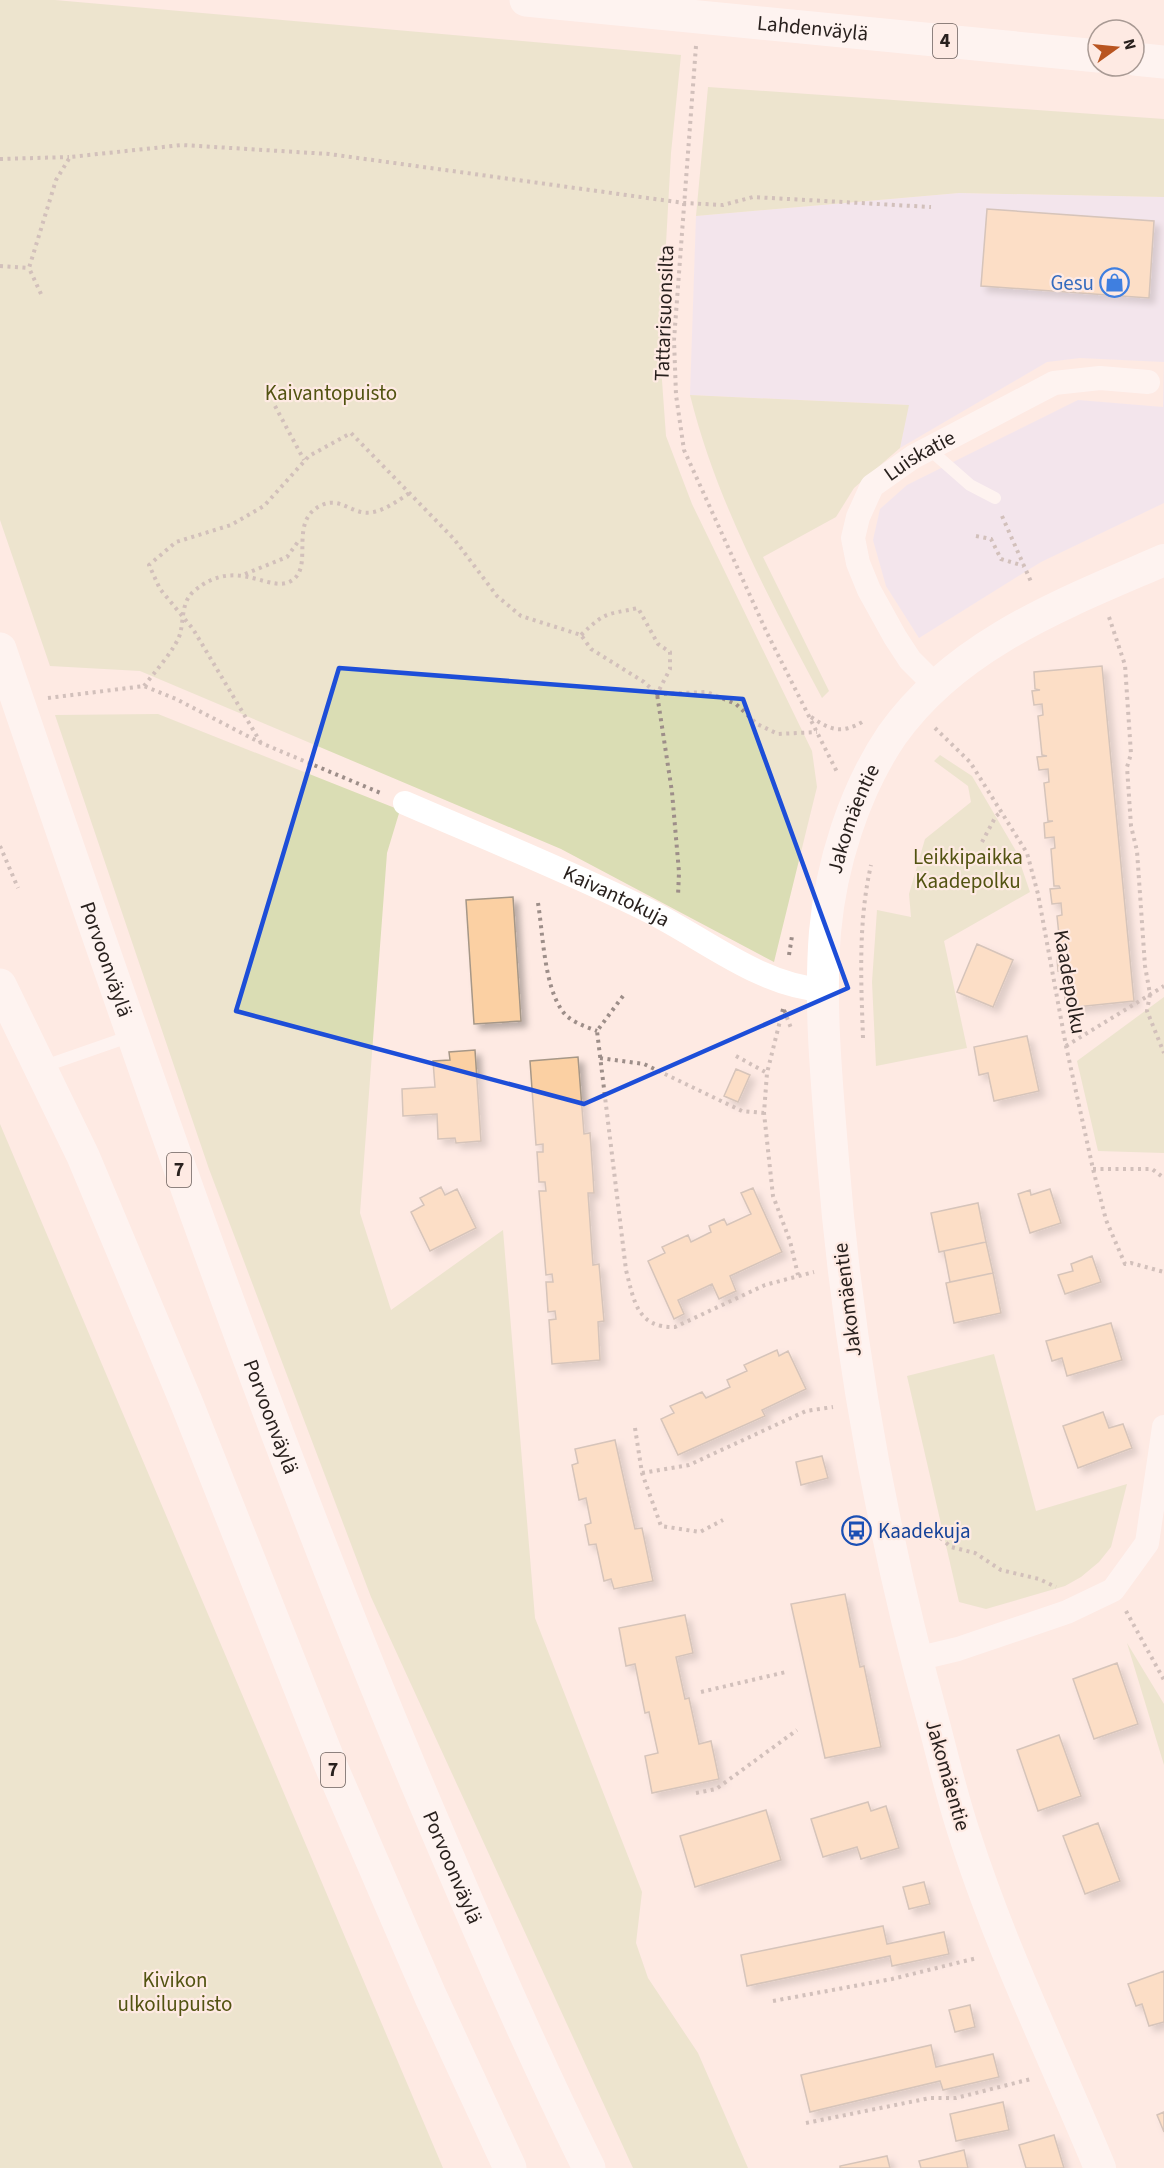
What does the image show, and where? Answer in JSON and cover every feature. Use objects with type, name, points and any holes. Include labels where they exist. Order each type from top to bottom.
[{"type":"highway","name":"Lahdenväylä","points":[[526,0],[1086,55]]},
{"type":"highway","points":[[1146,60],[1164,62]]},
{"type":"highway","name":"Porvoonväylä","points":[[0,649],[132,1036],[219,1281],[374,1684],[475,1919],[589,2168]]},
{"type":"highway","name":"7","points":[[0,986],[83,1156],[187,1404],[341,1788],[430,1995],[510,2168]]},
{"type":"street","name":"Luiskatie","points":[[934,684],[910,660],[891,631],[869,590],[858,562],[853,538],[858,517],[872,486],[888,473],[929,449],[1054,384],[1100,378],[1156,383]]},
{"type":"street","name":"Jakomäentie","points":[[1100,2168],[988,1901],[965,1837],[916,1659],[874,1479],[843,1268],[825,1060],[823,990],[826,928],[839,856],[852,814],[890,739],[934,684],[972,656],[1017,627],[1095,589],[1164,560]]},
{"type":"street","name":"Kaivantokuja","points":[[405,803],[669,921],[774,981],[798,988],[823,990]]},
{"type":"street","points":[[916,1659],[958,1649],[1067,1612],[1113,1590],[1147,1543],[1164,1427]]},
{"type":"lane","points":[[929,449],[970,485],[995,498]]},
{"type":"lane","points":[[41,1067],[132,1036]]},
{"type":"path","name":"Tattarisuonsilta","points":[[697,36],[674,340],[676,395],[684,450],[767,633],[837,772]]},
{"type":"path","points":[[0,159],[70,157],[182,145],[329,154],[684,203],[723,206],[753,197],[931,207]]},
{"type":"path","points":[[41,294],[29,268],[56,180],[70,157]]},
{"type":"path","points":[[0,266],[29,268]]},
{"type":"path","points":[[275,406],[304,460]]},
{"type":"path","points":[[261,743],[183,615],[160,589],[149,565],[176,542],[231,525],[264,506],[304,460],[351,434],[411,492],[454,539],[497,596],[521,616],[581,635],[591,649],[644,682],[657,694],[707,692],[736,704],[757,724],[778,734],[817,732]]},
{"type":"path","points":[[144,686],[180,636],[183,615],[191,593],[208,581],[227,574],[244,574],[259,578],[271,585],[281,585],[295,578],[300,567],[302,535],[308,517],[322,505],[341,503],[362,512],[377,511],[411,492]]},
{"type":"path","points":[[244,574],[287,557],[302,535]]},
{"type":"path","points":[[976,536],[991,539],[1001,559],[1024,566]]},
{"type":"path","points":[[1010,538],[1032,584]]},
{"type":"path","points":[[1095,589],[1107,613],[1125,665],[1131,754],[1127,766],[1131,826],[1137,851],[1145,966],[1150,994],[1148,1011],[1164,1053]]},
{"type":"path","points":[[581,635],[603,616],[616,609],[638,608],[657,644],[670,652],[670,669],[657,694],[672,792],[679,872],[678,909],[669,921]]},
{"type":"path","points":[[44,699],[144,686],[176,699],[261,743],[405,803]]},
{"type":"path","points":[[808,715],[825,727],[848,730],[864,720]]},
{"type":"path","name":"Kaadepolku","points":[[936,729],[970,762],[1027,854],[1038,894],[1066,1046],[1106,1220],[1125,1264],[1131,1263],[1164,1272]]},
{"type":"path","points":[[982,842],[996,816],[1001,812]]},
{"type":"path","points":[[0,846],[18,888]]},
{"type":"path","points":[[863,1038],[860,975],[863,900],[873,854]]},
{"type":"path","points":[[538,903],[551,987],[561,1010],[577,1023],[597,1031]]},
{"type":"path","points":[[1066,1046],[1164,986]]},
{"type":"path","points":[[623,996],[597,1031],[626,1270],[634,1300],[647,1322],[661,1328],[675,1327],[765,1285],[798,1275],[843,1268]]},
{"type":"path","points":[[783,1008],[767,1073],[764,1113],[772,1196],[790,1240],[798,1275]]},
{"type":"path","points":[[736,1056],[767,1073]]},
{"type":"path","points":[[600,1058],[644,1064],[742,1111],[764,1113]]},
{"type":"path","points":[[1093,1169],[1152,1169],[1164,1178]]},
{"type":"path","points":[[642,1473],[689,1465],[806,1412],[833,1407]]},
{"type":"path","points":[[635,1428],[642,1473],[661,1526],[700,1532],[723,1520]]},
{"type":"path","points":[[929,1528],[951,1547],[975,1553],[1001,1570],[1039,1579],[1063,1591]]},
{"type":"path","points":[[1121,1603],[1164,1680]]},
{"type":"path","points":[[1158,1669],[1164,1670]]},
{"type":"path","points":[[701,1692],[786,1672]]},
{"type":"path","points":[[696,1793],[716,1788],[797,1730]]},
{"type":"path","points":[[773,2001],[892,1979],[984,1957]]},
{"type":"path","points":[[806,2123],[930,2098],[957,2098],[1035,2078]]},
{"type":"highlighted area","points":[[339,668],[743,699],[848,988],[584,1104],[236,1011]]},
{"type":"shaded area","points":[[959,193],[1164,197],[1164,362],[1080,358],[1047,362],[900,448],[908,405],[690,395],[696,216]]},
{"type":"shaded area","points":[[1164,362],[1164,503],[1041,562],[919,638],[886,586],[873,540],[880,509],[907,485],[1078,400],[1163,407]]},
{"type":"green space","name":"Kaivantopuisto","points":[[0,0],[55,0],[681,55],[671,153],[660,353],[666,436],[692,504],[812,751],[817,787],[774,962],[561,849],[140,671],[50,666],[0,520]]},
{"type":"green space","points":[[708,87],[1164,119],[1164,197],[959,193],[696,216]]},
{"type":"green space","points":[[690,395],[909,405],[900,448],[854,488],[836,517],[763,557],[829,691],[822,698],[765,588],[730,512],[701,435]]},
{"type":"green space","points":[[158,714],[400,810],[387,853],[360,1213],[391,1310],[503,1230],[535,1618],[642,1892],[636,1943],[648,1978],[698,2053],[748,2168],[633,2168],[371,1597],[209,1169],[55,715]]},
{"type":"green space","name":"Leikkipaikka Kaadepolku","points":[[940,755],[972,776],[1016,851],[1030,892],[944,941],[967,1048],[876,1066],[872,982],[877,910],[911,917],[909,894],[925,839],[971,802],[968,786],[934,761]]},
{"type":"green space","points":[[1164,997],[1164,1153],[1098,1151],[1077,1061]]},
{"type":"green space","name":"Kivikon ulkoilupuisto","points":[[0,1124],[443,2168],[0,2168]]},
{"type":"green space","points":[[994,1354],[1036,1511],[1127,1484],[1111,1547],[1099,1562],[1081,1577],[1065,1586],[986,1609],[959,1602],[907,1376]]},
{"type":"green space","points":[[1127,1643],[1164,1704],[1164,1765]]},
{"type":"building","points":[[987,209],[1154,221],[1149,298],[981,286]]},
{"type":"building","points":[[1102,666],[1134,1001],[1076,1007],[1075,999],[1065,1000],[1064,983],[1068,983],[1067,969],[1058,971],[1057,957],[1066,956],[1061,954],[1057,916],[1062,915],[1061,903],[1052,904],[1050,889],[1060,888],[1054,886],[1051,849],[1055,848],[1054,837],[1045,838],[1044,823],[1053,821],[1048,821],[1044,783],[1049,782],[1048,769],[1039,770],[1037,757],[1047,756],[1042,755],[1038,716],[1043,715],[1042,704],[1034,705],[1032,691],[1040,690],[1035,689],[1034,672]]},
{"type":"building","points":[[513,897],[521,1021],[474,1024],[466,900]]},
{"type":"building","points":[[977,944],[1013,960],[993,1007],[957,992]]},
{"type":"building","points":[[1027,1036],[1039,1091],[994,1101],[988,1073],[979,1075],[974,1047]]},
{"type":"building","points":[[475,1050],[481,1141],[456,1143],[455,1138],[438,1139],[437,1114],[403,1116],[402,1089],[435,1087],[433,1061],[450,1060],[449,1052]]},
{"type":"building","points":[[578,1057],[584,1134],[590,1133],[594,1193],[588,1193],[593,1265],[599,1264],[604,1321],[598,1322],[600,1360],[552,1364],[549,1320],[556,1319],[555,1311],[548,1312],[546,1282],[553,1282],[552,1274],[546,1275],[539,1191],[546,1191],[545,1182],[539,1182],[537,1152],[543,1152],[543,1144],[536,1145],[530,1061]]},
{"type":"building","points":[[736,1069],[750,1075],[738,1102],[724,1096]]},
{"type":"building","points":[[441,1187],[445,1195],[457,1189],[476,1228],[430,1251],[411,1212],[424,1205],[420,1198]]},
{"type":"building","points":[[753,1188],[782,1252],[730,1276],[736,1291],[719,1299],[712,1284],[678,1300],[684,1314],[674,1319],[648,1261],[665,1253],[662,1247],[688,1235],[691,1242],[711,1232],[709,1226],[724,1219],[727,1225],[751,1214],[741,1193]]},
{"type":"building","points":[[1050,1189],[1061,1223],[1030,1233],[1018,1194],[1030,1190],[1031,1195]]},
{"type":"building","points":[[978,1203],[986,1242],[939,1252],[931,1213]]},
{"type":"building","points":[[986,1242],[993,1273],[950,1282],[944,1251]]},
{"type":"building","points":[[1092,1256],[1101,1282],[1065,1294],[1058,1275],[1073,1271],[1071,1264]]},
{"type":"building","points":[[993,1273],[1001,1313],[954,1323],[946,1283]]},
{"type":"building","points":[[1111,1323],[1122,1360],[1067,1376],[1062,1358],[1052,1361],[1046,1341]]},
{"type":"building","points":[[777,1350],[779,1356],[788,1351],[806,1389],[762,1410],[765,1416],[678,1455],[661,1419],[674,1413],[670,1406],[702,1392],[706,1398],[730,1387],[727,1380],[747,1371],[744,1365]]},
{"type":"building","points":[[1103,1412],[1109,1428],[1123,1424],[1132,1448],[1078,1468],[1063,1426]]},
{"type":"building","points":[[615,1440],[635,1529],[642,1528],[653,1581],[614,1589],[611,1579],[604,1581],[596,1544],[589,1545],[585,1525],[591,1523],[586,1498],[579,1500],[572,1465],[578,1463],[575,1449]]},
{"type":"building","points":[[822,1456],[828,1478],[801,1485],[796,1462]]},
{"type":"building","points":[[845,1594],[860,1667],[864,1666],[881,1747],[825,1758],[791,1604]]},
{"type":"building","points":[[685,1615],[693,1653],[676,1657],[685,1699],[689,1698],[699,1744],[711,1741],[719,1779],[652,1793],[645,1756],[658,1753],[649,1712],[645,1713],[635,1664],[626,1666],[619,1628]]},
{"type":"building","points":[[1117,1663],[1138,1724],[1094,1739],[1073,1679]]},
{"type":"building","points":[[1059,1735],[1081,1796],[1038,1811],[1017,1750]]},
{"type":"building","points":[[868,1802],[871,1811],[886,1806],[899,1848],[861,1859],[857,1847],[823,1857],[811,1819]]},
{"type":"building","points":[[766,1810],[781,1860],[695,1887],[680,1836]]},
{"type":"building","points":[[1098,1823],[1120,1881],[1085,1894],[1063,1836]]},
{"type":"building","points":[[924,1882],[930,1904],[909,1909],[903,1887]]},
{"type":"building","points":[[883,1926],[887,1944],[944,1932],[949,1954],[892,1966],[890,1956],[747,1986],[741,1955]]},
{"type":"building","points":[[1164,1971],[1164,2022],[1149,2026],[1142,2004],[1136,2006],[1128,1984]]},
{"type":"building","points":[[970,2005],[975,2027],[955,2032],[949,2010]]},
{"type":"building","points":[[931,2045],[936,2067],[993,2054],[999,2077],[943,2090],[940,2081],[810,2112],[801,2075]]},
{"type":"building","points":[[1003,2102],[1009,2130],[956,2141],[950,2114]]},
{"type":"building","points":[[1164,2112],[1164,2132],[1157,2115]]},
{"type":"building","points":[[1054,2135],[1064,2168],[1026,2168],[1019,2145]]},
{"type":"building","points":[[964,2150],[968,2168],[921,2168],[919,2161]]},
{"type":"building","points":[[887,2156],[890,2168],[840,2168],[840,2166]]},
{"type":"place","name":"Gesu","points":[[1115,283]]},
{"type":"place","name":"Kaadekuja","points":[[857,1531]]}]
